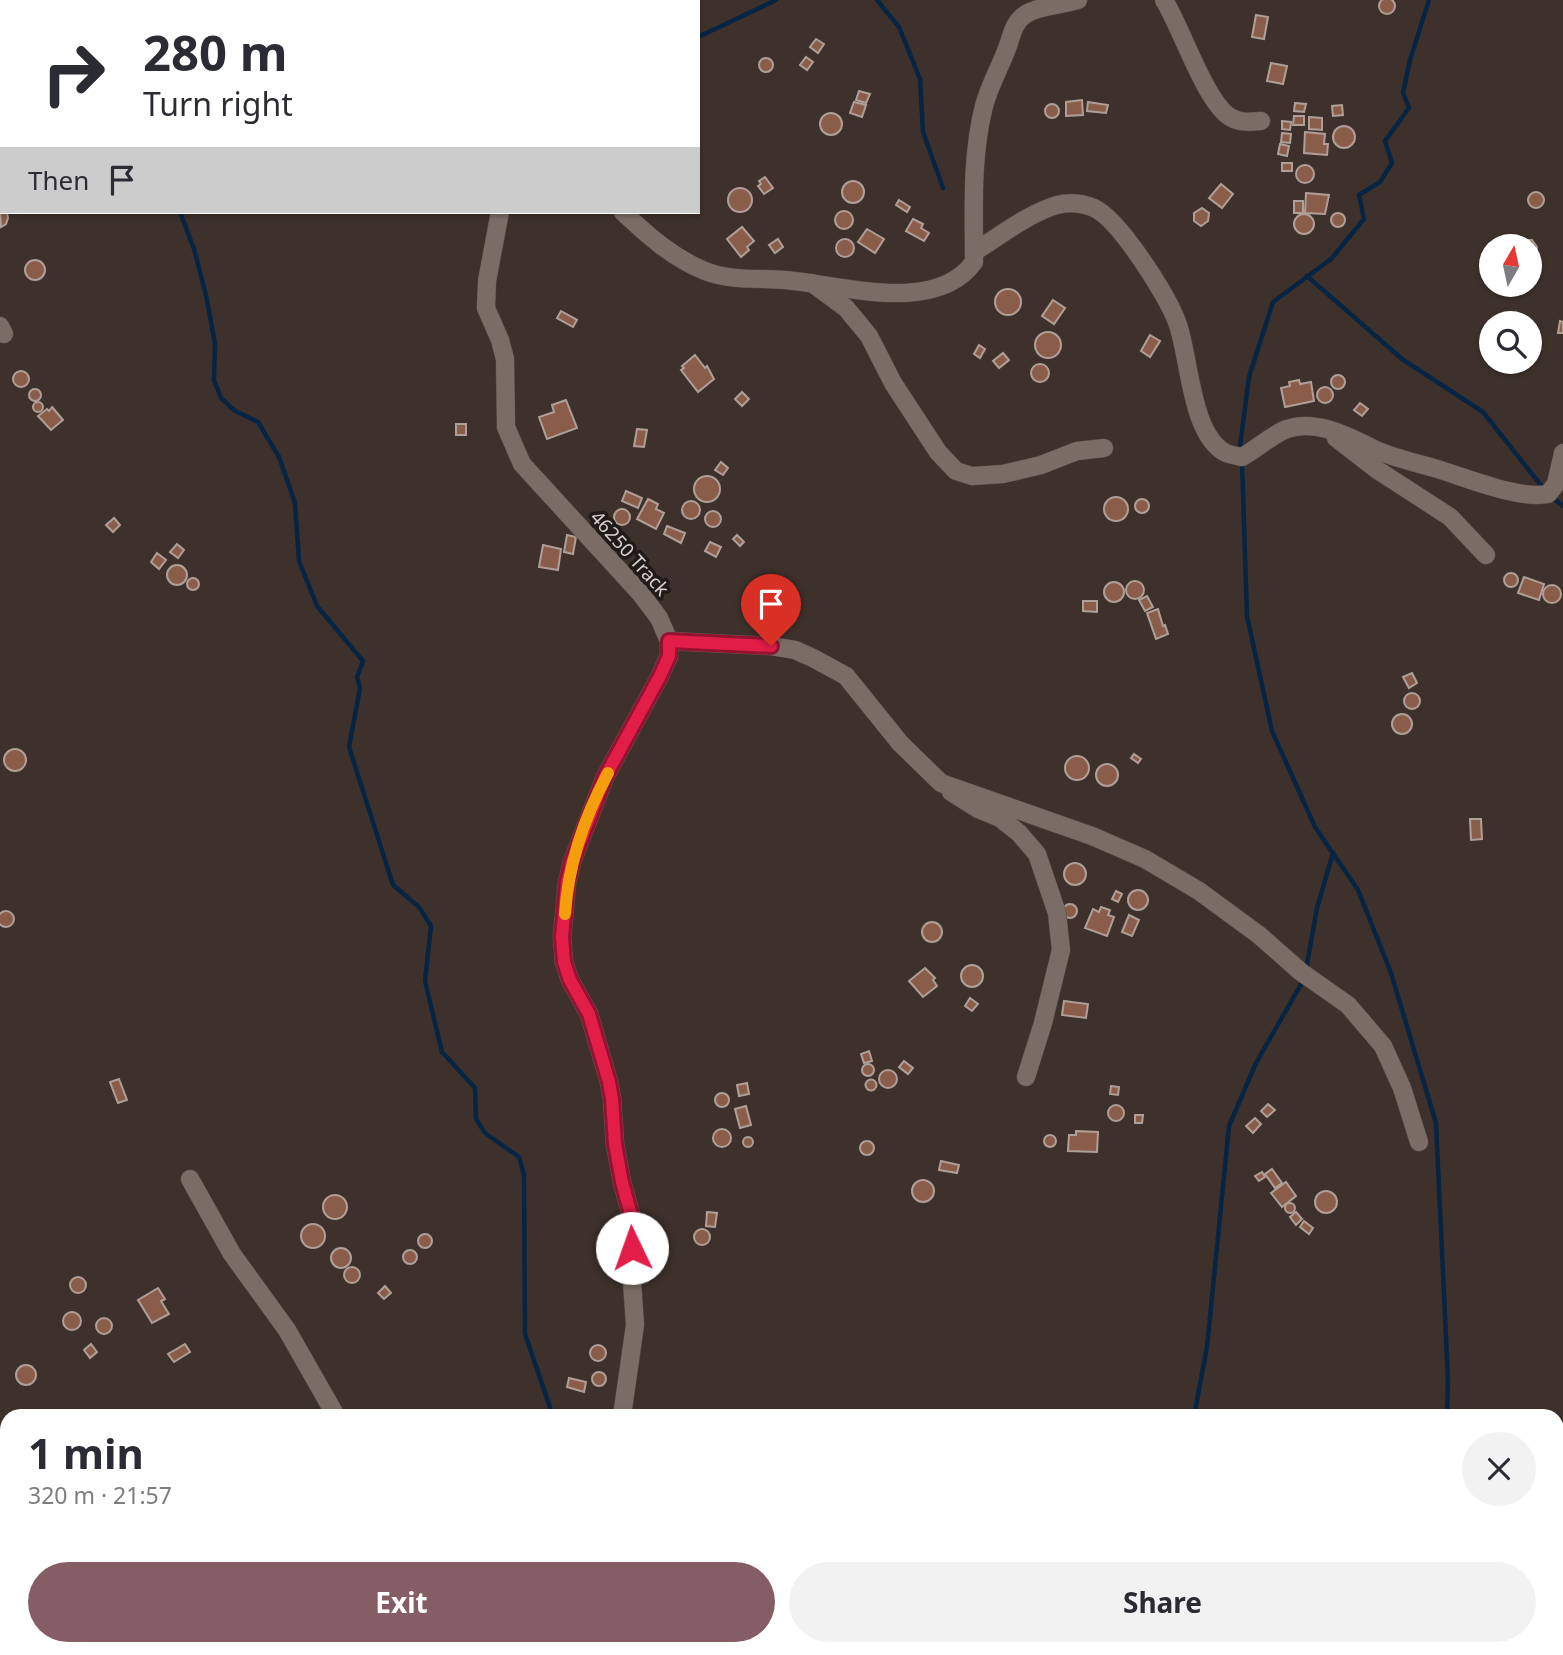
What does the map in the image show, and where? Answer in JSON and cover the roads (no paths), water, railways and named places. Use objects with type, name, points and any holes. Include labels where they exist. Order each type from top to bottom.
[{"type":"street","points":[[625,214],[645,234],[666,249],[708,273],[893,294],[918,291],[959,278],[974,262],[973,192],[983,110],[1012,31],[1024,7],[1055,7],[1078,0]]},
{"type":"street","points":[[1164,0],[1182,33],[1208,93],[1222,110],[1243,122],[1261,121]]},
{"type":"street","points":[[974,252],[1012,226],[1058,205],[1077,203],[1095,208],[1109,219],[1167,299],[1178,324],[1192,391],[1202,422],[1215,443],[1226,453],[1242,457],[1288,429],[1305,426],[1351,436],[1399,458],[1483,484],[1536,496],[1548,494],[1556,484],[1563,453]]},
{"type":"street","name":"46250 Track","points":[[500,214],[487,281],[486,308],[505,359],[506,427],[513,448],[522,464],[641,594],[659,618],[669,641]]},
{"type":"street","points":[[813,283],[846,309],[869,337],[893,383],[938,453],[956,471],[972,476],[1003,474],[1041,465],[1077,452],[1104,448]]},
{"type":"street","points":[[1317,428],[1346,444],[1376,469],[1450,517],[1486,555]]},
{"type":"street","points":[[623,1409],[635,1325],[632,1282],[633,1222],[615,1144],[609,1082],[589,1014],[570,980],[564,962],[562,937],[567,883],[572,862],[605,777],[669,656],[669,641],[771,646],[795,650],[846,676],[900,743],[941,783],[958,798],[1000,818],[1019,833],[1037,854],[1057,913],[1061,950],[1026,1077]]},
{"type":"street","points":[[941,783],[1092,836],[1145,859],[1199,891],[1259,934],[1301,972],[1348,1005],[1383,1046],[1402,1088],[1419,1142]]},
{"type":"street","points":[[190,1179],[232,1254],[287,1330],[332,1409]]},
{"type":"waterway","points":[[700,36],[776,0]]},
{"type":"waterway","points":[[877,0],[899,27],[920,79],[923,132],[943,188]]},
{"type":"waterway","points":[[1241,452],[1249,377],[1273,302],[1331,259],[1364,219],[1359,195],[1380,182],[1392,163],[1385,141],[1409,108],[1403,93],[1410,60],[1429,0]]},
{"type":"waterway","points":[[181,214],[194,249],[206,295],[215,344],[214,380],[221,398],[235,411],[258,422],[279,457],[295,503],[299,561],[317,606],[363,661],[357,677],[360,688],[349,747],[393,885],[419,907],[431,926],[425,981],[442,1052],[475,1088],[476,1119],[485,1133],[519,1157],[524,1175],[525,1334],[551,1409]]},
{"type":"waterway","points":[[1307,276],[1402,359],[1483,412],[1544,489]]},
{"type":"waterway","points":[[1242,461],[1247,616],[1272,731],[1315,827],[1358,890],[1391,973],[1436,1123],[1447,1409]]},
{"type":"waterway","points":[[1553,498],[1563,506]]},
{"type":"waterway","points":[[1306,970],[1317,908],[1333,853]]},
{"type":"waterway","points":[[1195,1409],[1207,1347],[1229,1126],[1256,1063],[1304,979]]}]
